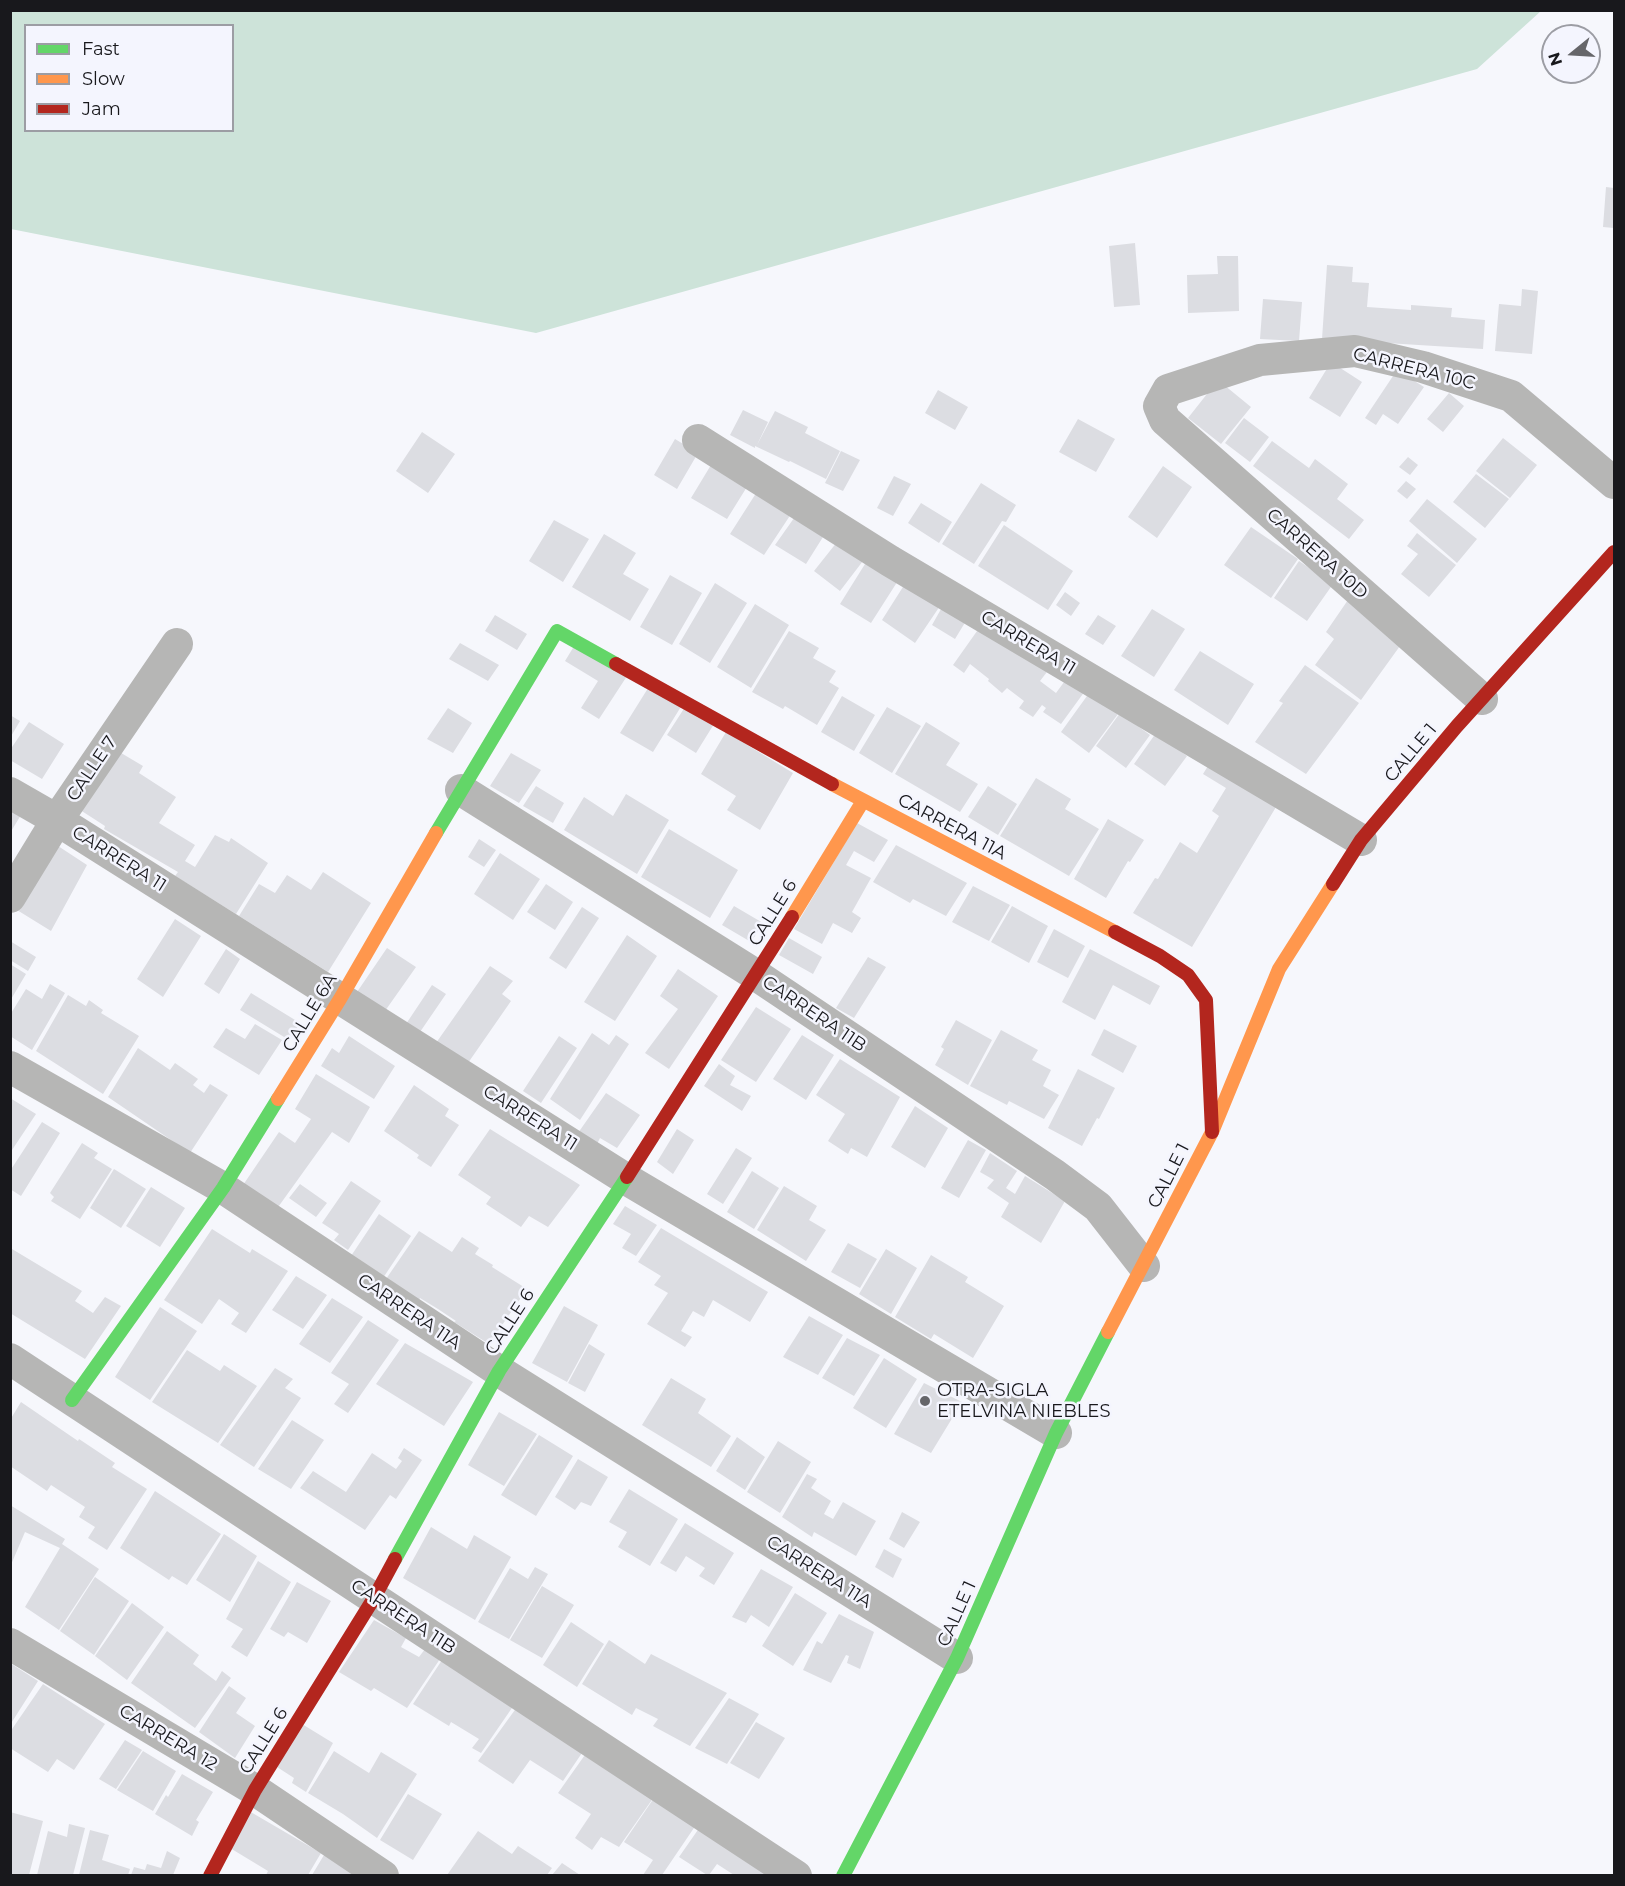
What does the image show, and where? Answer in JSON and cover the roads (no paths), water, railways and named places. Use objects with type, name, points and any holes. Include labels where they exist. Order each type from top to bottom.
[{"type":"street","name":"CARRERA 10C","points":[[1159,406],[1168,390],[1260,360],[1355,351],[1423,368],[1511,396],[1614,483]]},
{"type":"street","name":"CARRERA 10D","points":[[1159,406],[1165,420],[1482,699]]},
{"type":"street","name":"CARRERA 11","points":[[698,440],[890,561],[1361,840]]},
{"type":"street","name":"CALLE 1","points":[[843,1875],[957,1658],[1056,1433],[1212,1132],[1279,969],[1361,840],[1482,699],[1614,552]]},
{"type":"street","name":"CALLE 6A","points":[[72,1400],[223,1188],[340,999],[461,790],[557,631]]},
{"type":"street","name":"CARRERA 11A","points":[[557,631],[863,801],[1160,956],[1188,975],[1206,1000],[1212,1132]]},
{"type":"street","name":"CALLE 7","points":[[10,897],[57,820],[177,644]]},
{"type":"street","name":"CARRERA 11B","points":[[461,790],[756,975],[1055,1175],[1098,1207],[1144,1266]]},
{"type":"street","name":"CARRERA 11","points":[[10,793],[57,820],[626,1179],[1056,1433]]},
{"type":"street","name":"CALLE 6","points":[[210,1875],[255,1790],[374,1598],[499,1371],[626,1179],[863,801]]},
{"type":"street","name":"CARRERA 11A","points":[[10,1067],[223,1188],[499,1371],[957,1658]]},
{"type":"street","name":"CARRERA 11B","points":[[10,1359],[796,1875]]},
{"type":"street","name":"CARRERA 12","points":[[10,1644],[255,1790],[382,1875]]},
{"type":"place","name":"OTRA-SIGLA ETELVINA NIEBLES","points":[[925,1401]]}]
